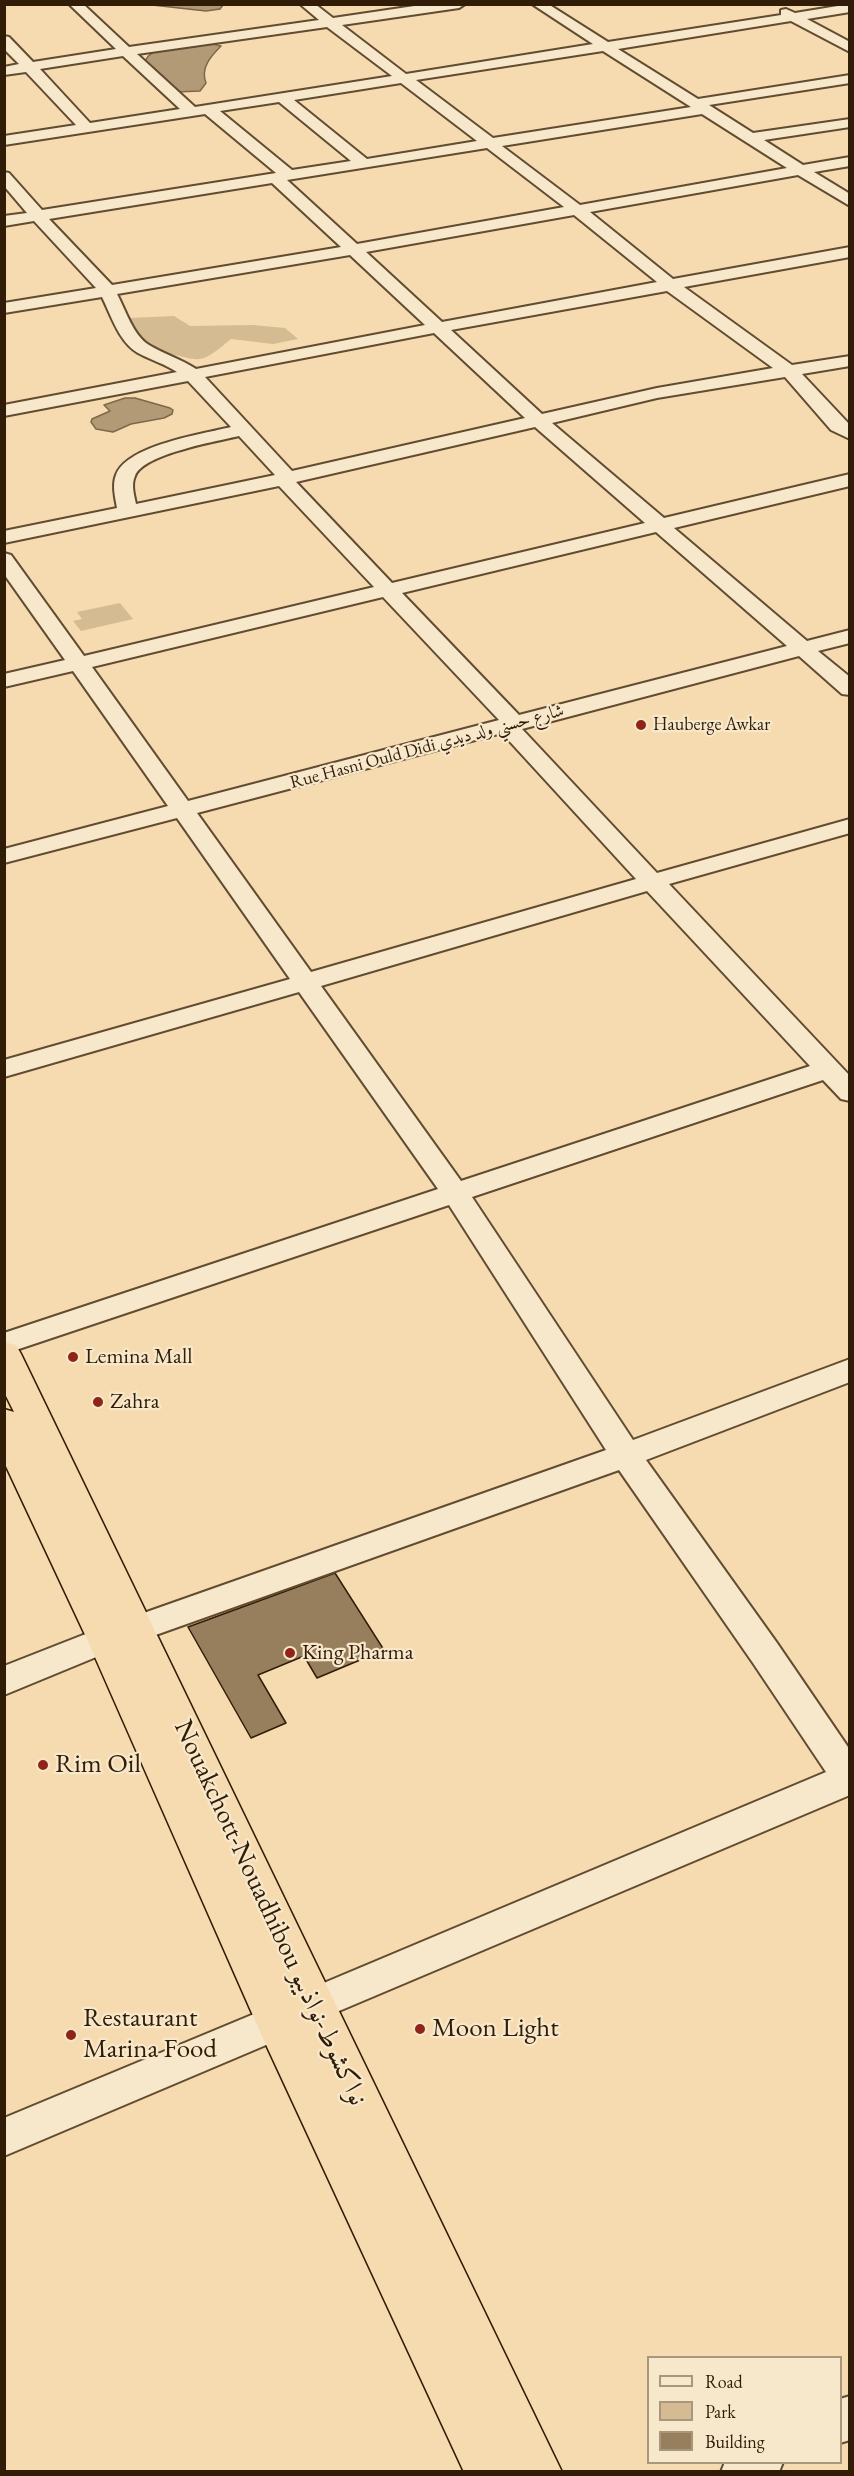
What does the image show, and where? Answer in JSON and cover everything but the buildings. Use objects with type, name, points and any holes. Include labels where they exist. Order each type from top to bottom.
[{"type":"highway","name":"Nouakchott-Nouadhibou نواكشوط-نواذيبو","points":[[4,1354],[121,1634],[296,2013],[490,2472]]},
{"type":"highway","name":"Nouakchott-Nouadhibou نواكشوط-نواذيبو","points":[[4,1422],[121,1634]]},
{"type":"highway","name":"Nouakchott-Nouadhibou نواكشوط-نواذيبو","points":[[296,2013],[537,2472]]},
{"type":"street","points":[[75,4],[192,112]]},
{"type":"street","points":[[306,4],[576,209],[670,285],[791,373],[838,426],[849,434]]},
{"type":"street","points":[[4,71],[459,4]]},
{"type":"street","points":[[538,4],[802,169],[849,201]]},
{"type":"street","points":[[772,5],[849,48]]},
{"type":"street","points":[[4,141],[849,8]]},
{"type":"street","points":[[4,40],[32,67],[87,128]]},
{"type":"street","points":[[4,221],[489,143],[849,79]]},
{"type":"street","points":[[283,98],[364,164]]},
{"type":"street","points":[[208,110],[283,177],[353,250],[539,421],[849,689]]},
{"type":"street","points":[[751,138],[849,123]]},
{"type":"street","points":[[4,308],[353,250],[849,161]]},
{"type":"street","points":[[4,176],[107,290],[129,335],[136,343],[143,349],[168,358],[192,374],[652,881],[849,1093]]},
{"type":"street","points":[[4,411],[437,327],[849,252]]},
{"type":"street","points":[[4,537],[286,478],[707,384],[791,373],[849,361]]},
{"type":"street","points":[[127,512],[124,482],[128,470],[139,460],[172,448],[242,430]]},
{"type":"street","points":[[4,681],[849,480]]},
{"type":"street","points":[[4,559],[456,1194],[626,1455],[765,1653],[849,1779],[4,2137]]},
{"type":"street","name":"Rue Hasni Ould Didi شارع حسني ولد ديدي","points":[[4,855],[184,811],[849,636]]},
{"type":"street","points":[[4,1069],[849,826]]},
{"type":"street","points":[[4,1344],[826,1069]]},
{"type":"street","points":[[4,1682],[121,1634],[626,1455],[849,1370]]},
{"type":"street","points":[[743,2472],[759,2464]]},
{"type":"green space","points":[[174,316],[190,326],[253,325],[285,328],[298,339],[273,344],[231,339],[207,356],[194,359],[154,350],[139,341],[130,328],[129,318]]},
{"type":"green space","points":[[120,603],[133,619],[81,631],[73,621],[82,619],[77,612]]},
{"type":"shaded area","points":[[152,5],[223,5],[220,9],[206,11]]},
{"type":"shaded area","points":[[209,43],[221,46],[205,67],[206,83],[200,91],[176,92],[145,61],[156,50],[164,47]]},
{"type":"shaded area","points":[[125,398],[135,398],[170,408],[173,410],[172,414],[164,418],[131,424],[113,432],[96,429],[91,422],[92,419],[110,411],[104,405]]},
{"type":"place","name":"Hauberge Awkar","points":[[641,725]]},
{"type":"place","name":"Lemina Mall","points":[[73,1357]]},
{"type":"place","name":"Zahra","points":[[98,1402]]},
{"type":"place","name":"King Pharma","points":[[290,1653]]},
{"type":"place","name":"Rim Oil","points":[[43,1765]]},
{"type":"place","name":"Moon Light","points":[[420,2029]]},
{"type":"place","name":"Restaurant Marina Food","points":[[71,2035]]}]
